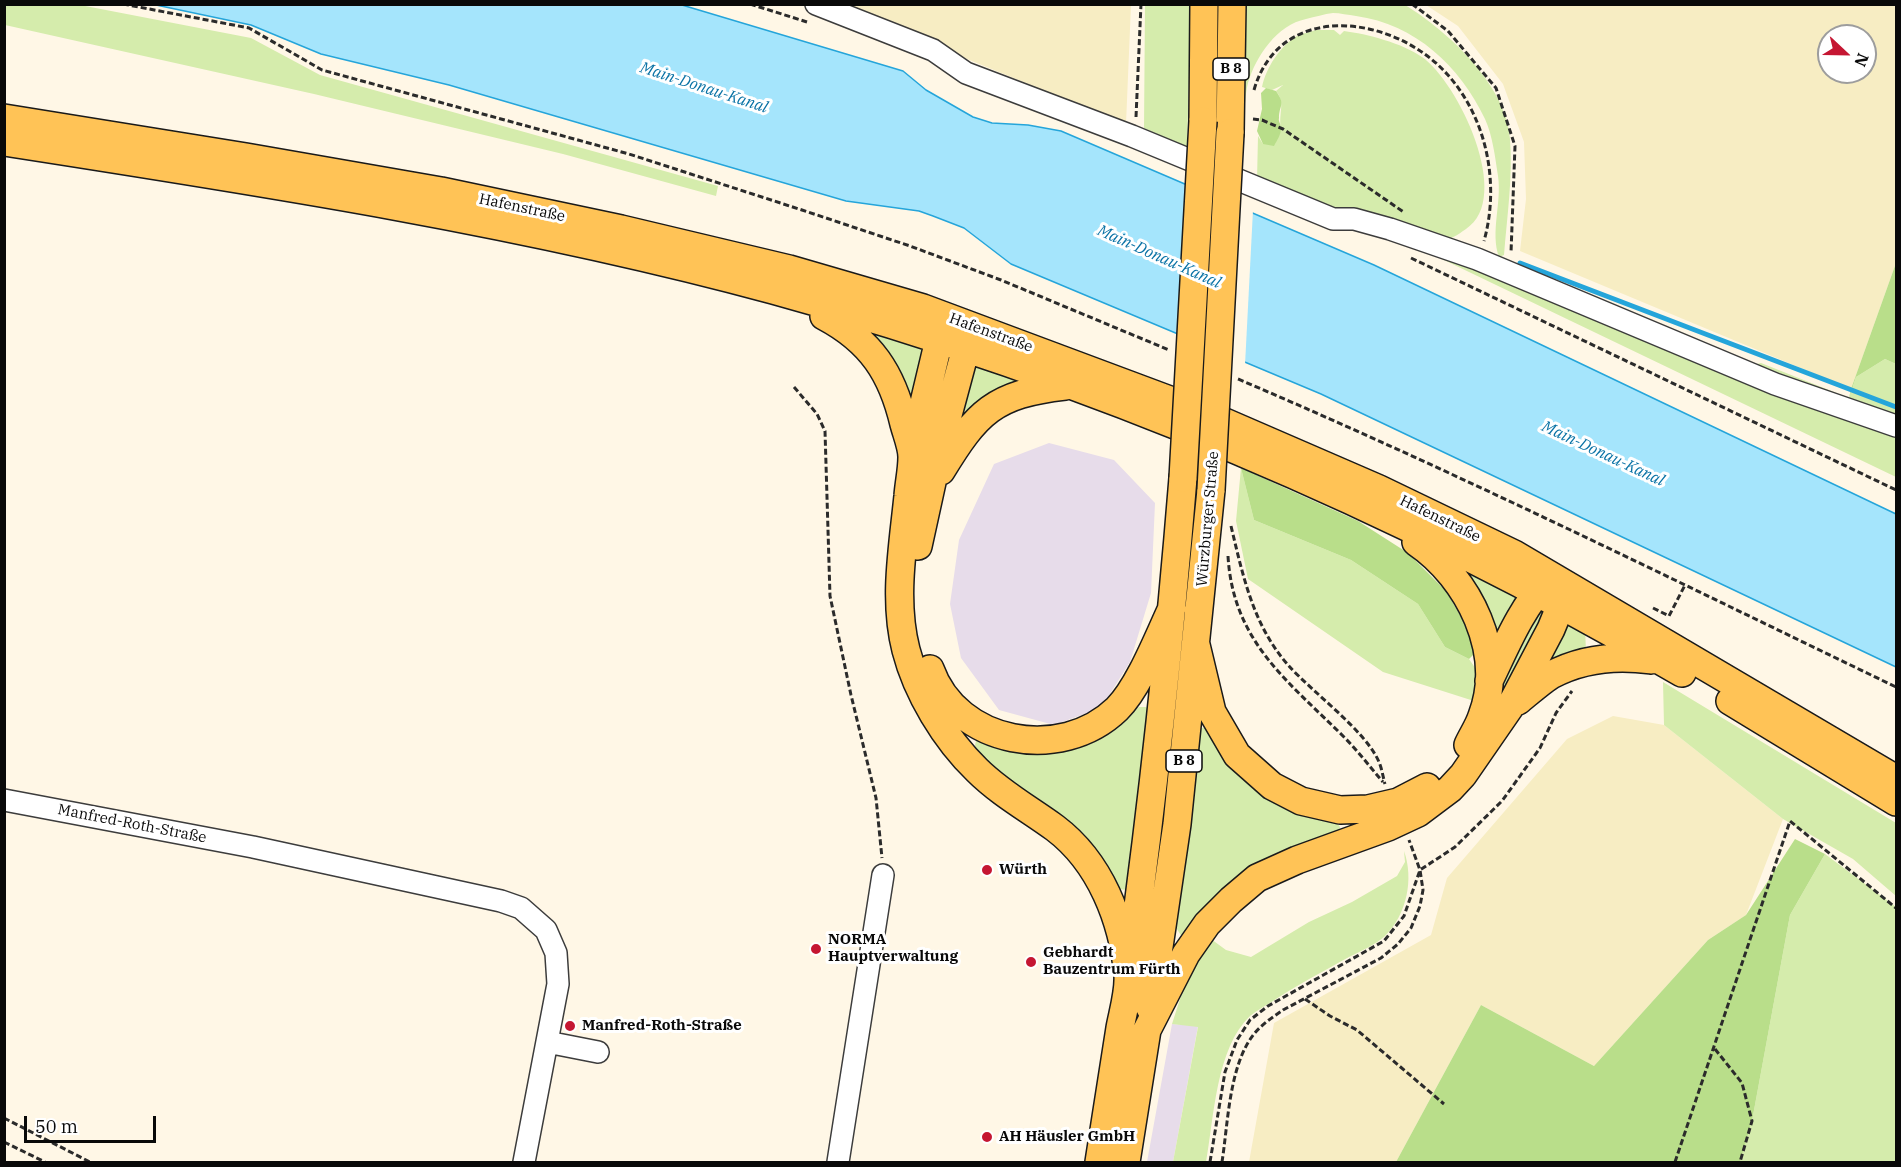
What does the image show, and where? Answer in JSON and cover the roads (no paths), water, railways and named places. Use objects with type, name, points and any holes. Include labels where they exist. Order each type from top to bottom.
[{"type":"main road","name":"Würzburger Straße","points":[[1128,977],[1144,863],[1172,608],[1183,478],[1203,121],[1204,4]]},
{"type":"main road","name":"Würzburger Straße","points":[[1147,1030],[1177,824],[1211,490],[1241,126],[1232,4]]},
{"type":"main road","name":"Hafenstraße","points":[[4,118],[441,191],[610,226],[789,269],[897,299],[943,328]]},
{"type":"main road","name":"Hafenstraße","points":[[4,142],[240,179],[435,214],[632,255],[775,291],[943,328],[1199,411],[1379,489],[1514,554],[1555,590],[1664,663],[1896,802]]},
{"type":"main road","points":[[775,291],[847,330],[871,351],[892,386],[912,455]]},
{"type":"main road","points":[[943,328],[912,455],[899,585],[904,642],[915,675],[928,703],[943,729],[977,771],[1057,830],[1082,854],[1098,876],[1109,899],[1120,936],[1128,977]]},
{"type":"main road","name":"Hafenstraße","points":[[969,337],[1069,385],[1201,435],[1555,590],[1896,779]]},
{"type":"main road","points":[[969,337],[941,441],[916,553],[915,586],[920,634],[932,674],[941,691],[967,719],[1002,736],[1029,741],[1062,739],[1090,729],[1117,708],[1136,683],[1172,608]]},
{"type":"main road","points":[[930,490],[960,441],[978,418],[1006,399],[1034,389],[1069,385]]},
{"type":"main road","points":[[1196,645],[1212,712],[1237,755],[1272,786],[1301,801],[1340,810],[1368,809],[1398,802],[1422,791],[1446,771],[1467,746],[1483,716],[1489,682],[1487,657],[1479,620],[1468,597],[1449,572],[1425,548],[1363,506]]},
{"type":"main road","points":[[1489,682],[1522,614],[1555,590]]},
{"type":"main road","points":[[1147,1030],[1186,954],[1208,924],[1257,878],[1418,813],[1450,789],[1463,775],[1510,707],[1555,590]]},
{"type":"main road","points":[[1510,707],[1551,675],[1593,659],[1626,656],[1664,663]]},
{"type":"main road","name":"B 8","points":[[1099,1162],[1128,977]]},
{"type":"main road","name":"B 8","points":[[1126,1162],[1147,1030]]},
{"type":"street","points":[[816,4],[933,50],[966,73],[1132,136],[1334,219],[1354,219],[1390,228],[1477,259],[1775,384],[1896,426]]},
{"type":"street","name":"Manfred-Roth-Straße","points":[[4,800],[253,847],[501,901],[521,908],[546,930],[556,953],[558,984],[524,1162]]},
{"type":"street","points":[[838,1162],[883,875]]},
{"type":"street","points":[[547,1042],[598,1052]]},
{"type":"water","name":"Main-Donau-Kanal","points":[[156,5],[682,5],[903,71],[926,90],[973,117],[992,123],[1028,125],[1061,131],[1374,265],[1896,514],[1896,667],[1321,394],[1011,264],[964,228],[933,216],[919,211],[846,201],[449,85],[321,54],[251,25]]},
{"type":"waterway","points":[[1520,263],[1896,407]]},
{"type":"place","name":"Würth","points":[[987,870]]},
{"type":"place","name":"NORMA Hauptverwaltung","points":[[816,949]]},
{"type":"place","name":"Gebhardt Bauzentrum Fürth","points":[[1031,962]]},
{"type":"place","name":"Manfred-Roth-Straße","points":[[570,1026]]},
{"type":"place","name":"AH Häusler GmbH","points":[[987,1137]]}]
